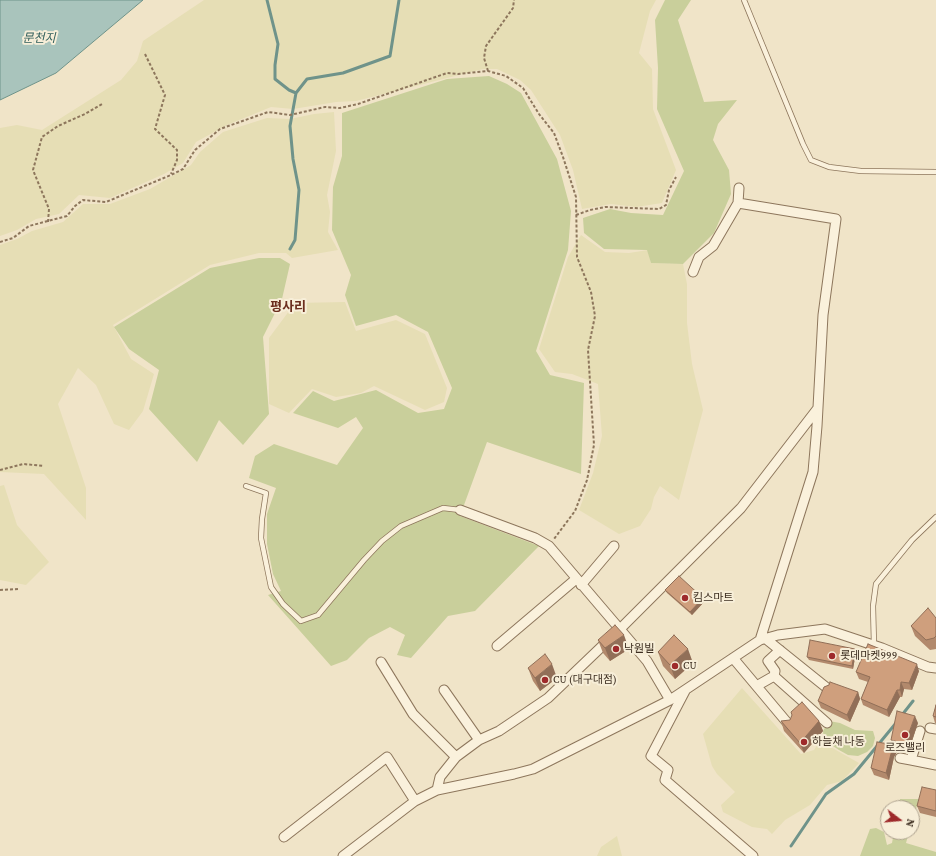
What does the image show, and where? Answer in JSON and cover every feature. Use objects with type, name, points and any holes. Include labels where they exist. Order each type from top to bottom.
[{"type":"street","points":[[693,272],[699,257],[713,246],[738,203],[739,188]]},
{"type":"street","points":[[738,203],[836,219],[823,315],[813,472],[763,640]]},
{"type":"street","points":[[437,790],[440,777],[456,757],[479,740],[499,731],[548,698],[619,630],[741,508],[818,408]]},
{"type":"street","points":[[460,510],[535,538],[549,546],[619,630],[647,661],[670,700]]},
{"type":"street","points":[[497,646],[579,582],[614,546]]},
{"type":"street","points":[[343,856],[415,800],[437,790],[532,769],[670,700],[763,640],[778,635],[825,629],[874,645],[928,667],[936,668]]},
{"type":"street","points":[[763,640],[780,650],[827,688]]},
{"type":"street","points":[[774,676],[775,671],[768,661],[780,650]]},
{"type":"street","points":[[735,657],[760,684],[791,724],[735,657]]},
{"type":"street","points":[[381,662],[413,714],[456,757]]},
{"type":"street","points":[[760,684],[774,676]]},
{"type":"street","points":[[774,676],[827,723]]},
{"type":"street","points":[[444,690],[479,740]]},
{"type":"street","points":[[686,690],[651,756],[668,770],[665,780],[753,856]]},
{"type":"street","points":[[911,760],[920,731]]},
{"type":"street","points":[[284,837],[386,757],[415,800]]},
{"type":"street","points":[[900,758],[936,765]]},
{"type":"lane","points":[[744,0],[811,160],[829,166],[861,171],[936,172]]},
{"type":"lane","points":[[246,486],[266,493],[261,538],[271,587],[283,604],[302,621],[318,615],[368,555],[400,526],[443,508],[460,510]]},
{"type":"lane","points":[[874,645],[872,606],[876,584],[912,540],[936,517]]},
{"type":"path","points":[[488,71],[484,58],[486,46],[513,8],[514,0]]},
{"type":"path","points":[[145,54],[165,95],[155,129],[177,150],[177,160],[171,175]]},
{"type":"path","points":[[0,242],[14,238],[29,226],[66,216],[83,200],[106,202],[171,175],[183,169],[195,150],[220,129],[268,112],[290,115],[325,107],[340,108],[358,104],[447,73],[458,74],[488,71],[506,76],[523,88],[554,133],[576,197],[577,257],[591,292],[595,316],[588,350],[594,445],[587,480],[575,511],[549,546]]},
{"type":"path","points":[[48,222],[49,209],[33,170],[42,137],[58,126],[86,114],[102,104]]},
{"type":"path","points":[[576,216],[590,210],[605,207],[659,209],[666,205],[669,190],[676,177]]},
{"type":"path","points":[[0,470],[23,464],[44,466]]},
{"type":"path","points":[[0,590],[19,589]]},
{"type":"shaded area","points":[[204,0],[656,0],[650,11],[639,53],[652,69],[653,109],[676,170],[662,203],[636,207],[611,204],[582,209],[573,170],[560,135],[531,90],[520,80],[497,69],[483,69],[356,101],[336,102],[293,109],[271,107],[227,125],[196,142],[183,163],[164,174],[110,198],[79,195],[59,214],[36,219],[17,230],[0,236],[0,128],[17,125],[42,130],[121,80],[137,61],[143,41]]},
{"type":"shaded area","points":[[334,112],[336,151],[327,195],[330,212],[328,232],[338,250],[292,258],[286,253],[259,253],[210,265],[113,325],[131,359],[154,374],[143,411],[129,430],[114,424],[96,385],[78,368],[58,404],[86,488],[86,520],[44,474],[0,472],[0,245],[17,239],[32,231],[63,222],[83,204],[110,204],[150,189],[191,165],[200,152],[223,132],[267,118],[290,119]]},
{"type":"shaded area","points":[[581,235],[605,252],[629,253],[648,250],[651,263],[683,264],[687,284],[687,323],[692,364],[703,410],[679,500],[660,486],[654,497],[651,509],[640,526],[619,534],[579,510],[593,473],[602,436],[598,384],[572,374],[555,372],[539,349],[568,257]]},
{"type":"shaded area","points":[[345,302],[356,331],[396,320],[425,334],[447,388],[444,402],[425,410],[374,386],[361,393],[336,397],[312,389],[289,413],[269,404],[269,338],[295,303]]},
{"type":"shaded area","points":[[4,485],[17,525],[49,562],[26,585],[0,580],[0,486]]},
{"type":"shaded area","points":[[742,688],[801,754],[814,750],[820,741],[859,763],[842,781],[827,785],[810,805],[785,820],[772,834],[767,829],[752,827],[723,812],[721,805],[735,792],[717,774],[712,766],[703,734]]},
{"type":"shaded area","points":[[617,836],[622,856],[597,856],[601,847]]},
{"type":"green space","points":[[665,0],[691,0],[678,20],[704,102],[737,100],[718,124],[713,140],[729,170],[731,194],[714,233],[683,264],[651,263],[647,250],[604,249],[584,233],[583,218],[610,209],[631,213],[663,215],[684,171],[657,109],[658,68],[655,20]]},
{"type":"green space","points":[[489,76],[507,84],[521,93],[557,159],[571,211],[568,250],[536,351],[550,375],[584,383],[581,474],[487,442],[460,516],[539,546],[475,611],[448,616],[411,658],[397,655],[405,635],[390,627],[369,638],[347,660],[331,666],[268,595],[281,591],[273,574],[267,544],[267,514],[276,488],[249,478],[255,456],[274,444],[337,465],[363,428],[356,417],[338,428],[293,413],[313,391],[334,401],[376,390],[418,413],[444,409],[452,388],[428,332],[396,315],[356,326],[345,295],[351,275],[332,230],[333,187],[342,156],[342,113],[447,79]]},
{"type":"green space","points":[[259,258],[280,258],[290,264],[282,299],[263,337],[269,414],[243,445],[219,420],[197,462],[149,409],[159,370],[129,349],[114,327],[210,268]]},
{"type":"green space","points":[[829,721],[840,723],[855,730],[873,731],[875,738],[873,746],[867,752],[858,756],[848,755],[839,750],[824,740],[823,731]]},
{"type":"green space","points":[[900,799],[919,799],[919,800]]},
{"type":"green space","points":[[876,828],[880,830],[880,840],[886,840],[887,845],[892,843],[893,840],[907,840],[906,843],[936,852],[936,856],[860,856],[870,829]]},
{"type":"water","name":"문천지","points":[[0,0],[143,0],[56,73],[0,100]]},
{"type":"building","name":"킴스마트","points":[[679,576],[703,598],[690,612],[665,590]]},
{"type":"building","points":[[928,608],[936,618],[936,636],[926,640],[911,626]]},
{"type":"building","points":[[615,625],[624,635],[605,648],[598,640]]},
{"type":"building","points":[[674,635],[688,649],[670,665],[658,652]]},
{"type":"building","name":"롯데마켓999","points":[[810,640],[855,649],[852,666],[807,657]]},
{"type":"building","points":[[868,644],[917,664],[909,683],[901,682],[900,690],[897,690],[887,710],[861,699],[870,677],[856,672]]},
{"type":"building","points":[[545,654],[552,664],[535,678],[528,668]]},
{"type":"building","points":[[830,682],[858,692],[847,715],[818,701],[824,687],[829,685]]},
{"type":"building","points":[[802,702],[819,721],[800,743],[781,721],[790,720],[792,715],[791,712]]},
{"type":"building","points":[[936,705],[936,717],[933,716]]},
{"type":"building","points":[[897,711],[915,716],[905,744],[891,740]]},
{"type":"building","points":[[877,742],[895,745],[892,750],[886,773],[871,768]]},
{"type":"building","points":[[922,787],[936,790],[936,811],[920,807],[920,800],[919,800]]},
{"type":"waterway","points":[[267,0],[278,44],[275,79],[289,90],[296,93]]},
{"type":"waterway","points":[[290,249],[295,240],[299,190],[293,159],[290,126],[296,93],[307,79],[343,73],[390,56],[399,0]]},
{"type":"waterway","points":[[902,715],[913,701]]},
{"type":"waterway","points":[[791,846],[826,794],[854,774],[896,723]]},
{"type":"place","name":"킴스마트","points":[[685,598]]},
{"type":"place","name":"낙원빌","points":[[616,649]]},
{"type":"place","name":"롯데마켓999","points":[[832,656]]},
{"type":"place","name":"CU","points":[[675,666]]},
{"type":"place","name":"CU (대구대점)","points":[[545,680]]},
{"type":"place","name":"로즈밸리","points":[[905,735]]},
{"type":"place","name":"하늘채 나동","points":[[804,742]]},
{"type":"district","name":"평사리","points":[[288,307]]}]
